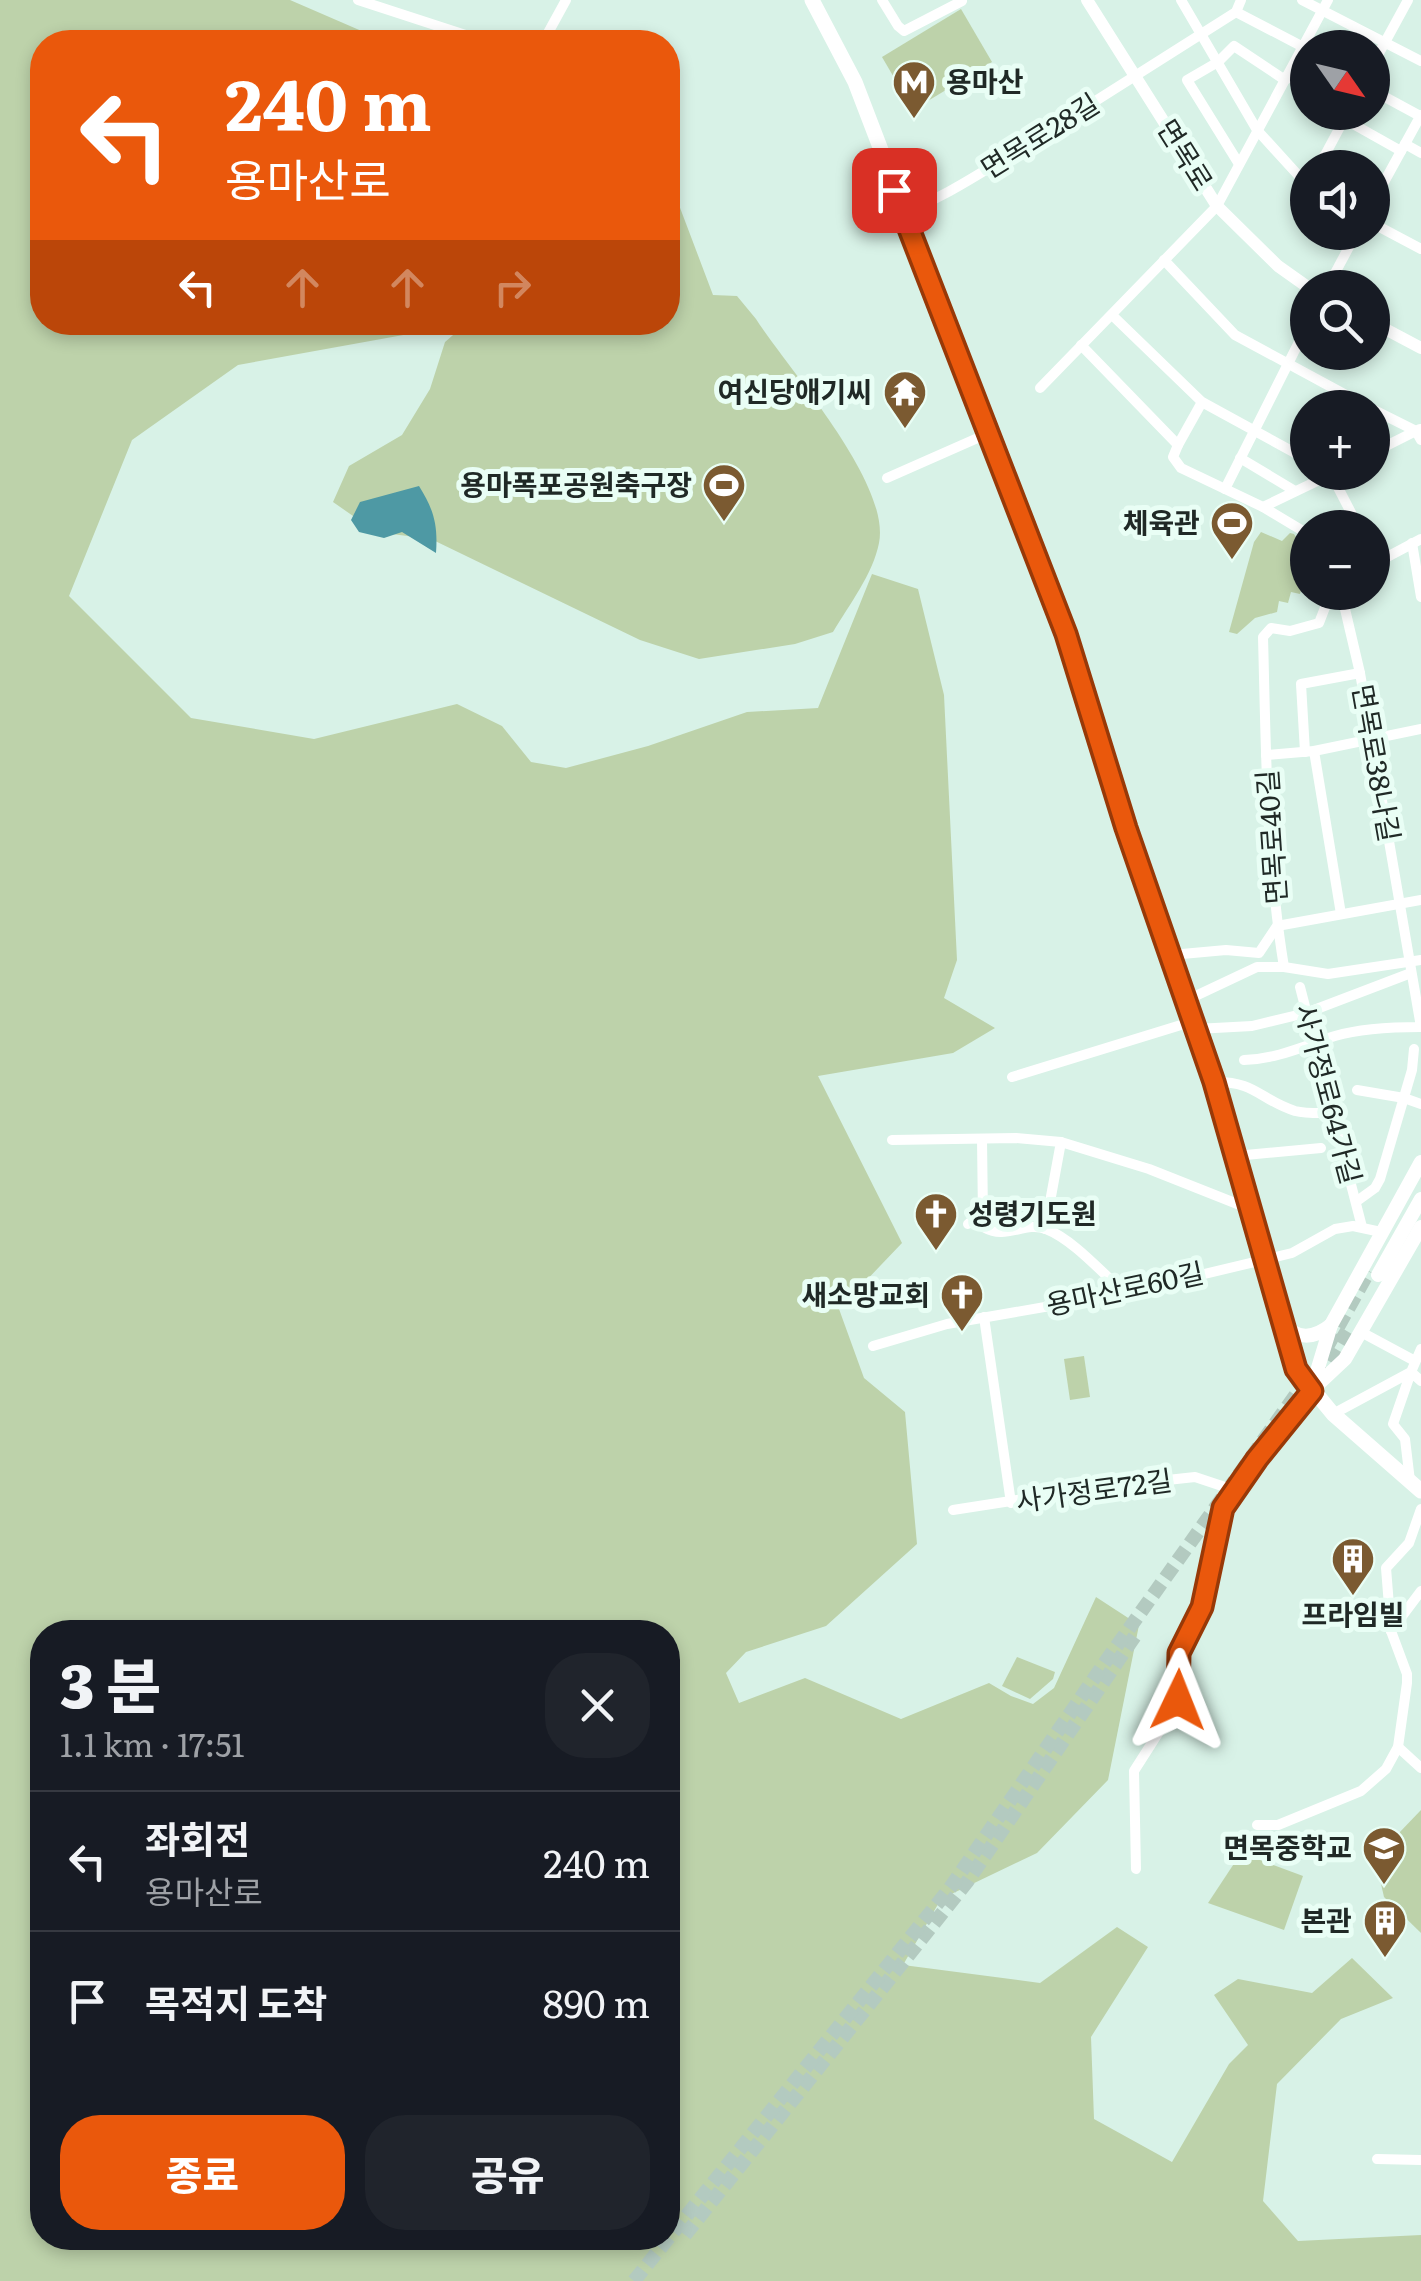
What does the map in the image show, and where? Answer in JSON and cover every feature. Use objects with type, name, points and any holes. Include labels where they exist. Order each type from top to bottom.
[{"type":"main road","points":[[812,0],[846,60],[1066,634],[1126,828],[1214,1082],[1297,1372],[1334,1414],[1416,1486]]},
{"type":"main road","points":[[1312,1391],[1329,1331],[1421,1162]]},
{"type":"main road","points":[[1421,1176],[1373,1273],[1421,1199]]},
{"type":"main road","points":[[1312,1391],[1336,1371],[1350,1351],[1421,1227]]},
{"type":"main road","points":[[1283,1322],[1292,1333],[1303,1336],[1329,1331]]},
{"type":"main road","points":[[1329,1331],[1332,1352],[1341,1355],[1350,1351]]},
{"type":"street","points":[[358,0],[390,5],[456,30]]},
{"type":"street","points":[[549,30],[566,0]]},
{"type":"street","points":[[882,0],[904,31],[962,0]]},
{"type":"street","name":"면목로","points":[[1088,0],[1217,206],[1290,275]]},
{"type":"street","points":[[1180,0],[1258,130],[1290,167]]},
{"type":"street","points":[[1241,0],[1236,12],[1290,40]]},
{"type":"street","points":[[1302,0],[1325,5],[1363,30]]},
{"type":"street","points":[[1390,32],[1406,0],[1421,10]]},
{"type":"street","points":[[1313,30],[1325,5]]},
{"type":"street","name":"면목로28길","points":[[889,218],[916,209],[974,177],[1236,12]]},
{"type":"street","points":[[1239,164],[1188,80],[1218,62],[1234,46],[1290,80]]},
{"type":"street","points":[[1390,47],[1421,61]]},
{"type":"street","points":[[1040,388],[1217,206],[1290,72]]},
{"type":"street","points":[[1390,100],[1420,116],[1390,166]]},
{"type":"street","points":[[1371,130],[1403,148],[1421,152]]},
{"type":"street","points":[[1390,232],[1421,249]]},
{"type":"street","points":[[1164,260],[1235,335],[1336,390]]},
{"type":"street","points":[[1112,316],[1202,402],[1290,450]]},
{"type":"street","points":[[1390,332],[1421,348]]},
{"type":"street","points":[[1082,346],[1178,445]]},
{"type":"street","points":[[1225,489],[1290,357]]},
{"type":"street","points":[[1202,402],[1173,457],[1181,468],[1290,523]]},
{"type":"street","points":[[1390,418],[1419,433]]},
{"type":"street","points":[[1390,445],[1419,433]]},
{"type":"street","points":[[887,478],[989,434]]},
{"type":"street","points":[[1240,458],[1295,491]]},
{"type":"street","points":[[1263,506],[1295,491]]},
{"type":"street","points":[[1390,554],[1417,541],[1421,597]]},
{"type":"street","points":[[1266,755],[1263,637],[1271,628],[1290,631],[1319,624],[1324,610]]},
{"type":"street","name":"면목로38나길","points":[[1345,610],[1414,965],[1421,1027]]},
{"type":"street","points":[[1310,751],[1301,684],[1360,673]]},
{"type":"street","name":"면목로40길","points":[[1284,967],[1266,755],[1310,751],[1421,728]]},
{"type":"street","name":"면목로40길","points":[[1310,751],[1340,914]]},
{"type":"street","points":[[1172,955],[1226,950],[1260,953],[1278,926],[1421,900]]},
{"type":"street","points":[[1187,1000],[1257,967],[1328,974],[1414,965]]},
{"type":"street","points":[[1012,1076],[1195,1025],[1252,1026],[1306,1014],[1414,965]]},
{"type":"street","name":"사가정로64가길","points":[[1300,987],[1362,1227]]},
{"type":"street","points":[[1244,1060],[1264,1060],[1343,1034],[1421,1027]]},
{"type":"street","name":"사가정로64가길","points":[[1357,1201],[1379,1182],[1414,1048]]},
{"type":"street","points":[[1214,1082],[1247,1085],[1299,1112],[1335,1113]]},
{"type":"street","points":[[1356,1090],[1421,1104]]},
{"type":"street","points":[[982,1139],[984,1227],[996,1234],[1045,1229],[1086,1256],[1125,1294]]},
{"type":"street","points":[[892,1140],[1060,1142],[1148,1169],[1251,1209]]},
{"type":"street","points":[[1045,1229],[1060,1142]]},
{"type":"street","points":[[1236,1156],[1322,1148]]},
{"type":"street","points":[[968,1224],[983,1217]]},
{"type":"street","points":[[1362,1227],[1381,1232]]},
{"type":"street","name":"용마산로60길","points":[[874,1346],[932,1327],[984,1316],[1125,1294],[1292,1253],[1335,1229],[1362,1227]]},
{"type":"street","points":[[984,1316],[1012,1502]]},
{"type":"street","points":[[1361,1332],[1413,1367],[1421,1381]]},
{"type":"street","points":[[1416,1486],[1405,1439],[1393,1424],[1421,1350]]},
{"type":"street","points":[[1334,1414],[1413,1367]]},
{"type":"street","points":[[1136,1870],[1134,1771],[1178,1702],[1179,1653],[1202,1607],[1217,1528],[1234,1490],[1312,1391]]},
{"type":"street","name":"사가정로72길","points":[[953,1510],[1195,1477],[1234,1490]]},
{"type":"street","points":[[1257,1825],[1278,1826],[1360,1792],[1386,1768],[1398,1747],[1407,1674],[1392,1630],[1386,1568],[1410,1543],[1421,1509]]},
{"type":"street","points":[[1392,1630],[1421,1591]]},
{"type":"street","points":[[1398,1747],[1421,1768]]},
{"type":"street","points":[[1377,2159],[1421,2160]]},
{"type":"green space","points":[[0,0],[290,0],[359,30],[30,30],[30,335],[403,335],[238,365],[132,440],[69,596],[191,718],[314,739],[457,704],[502,726],[531,762],[566,768],[648,746],[747,712],[818,708],[872,574],[918,589],[944,695],[957,960],[944,998],[995,1028],[953,1053],[818,1076],[902,1243],[839,1309],[864,1378],[905,1412],[917,1544],[826,1626],[746,1652],[726,1673],[739,1703],[805,1678],[901,1719],[989,1683],[1033,1704],[1054,1688],[1096,1597],[1139,1625],[1108,1780],[1037,1853],[941,1899],[903,1965],[1040,1983],[1117,1927],[1148,1947],[1091,2037],[1094,2119],[1172,2162],[1229,2064],[1248,2045],[1214,1995],[1238,1979],[1312,1993],[1352,1958],[1393,1998],[1341,2019],[1277,2084],[1263,2201],[1298,2241],[1421,2235],[1421,2281],[0,2281]]},
{"type":"green space","points":[[961,9],[992,62],[913,110],[882,57]]},
{"type":"green space","points":[[680,208],[713,295],[737,296],[756,319],[834,428],[869,490],[879,518],[876,555],[833,632],[795,644],[699,659],[640,640],[431,539],[376,532],[333,502],[349,466],[402,435],[430,389],[445,342],[453,335],[680,335]]},
{"type":"green space","points":[[1261,532],[1282,541],[1290,533],[1290,596],[1288,603],[1279,601],[1277,612],[1255,618],[1237,634],[1229,632],[1254,542]]},
{"type":"green space","points":[[1084,1356],[1090,1397],[1070,1400],[1064,1359]]},
{"type":"green space","points":[[1017,1657],[1055,1672],[1053,1679],[1030,1699],[1002,1686]]},
{"type":"green space","points":[[1421,1810],[1421,1933],[1384,1897],[1375,1858]]},
{"type":"green space","points":[[1241,1853],[1303,1876],[1284,1930],[1208,1903]]},
{"type":"water","points":[[419,486],[434,518],[436,553],[402,532],[384,538],[359,532],[351,520],[360,502]]},
{"type":"tunnel","points":[[1328,1345],[1369,1271]]},
{"type":"tunnel","points":[[1318,1379],[1348,1329]]},
{"type":"tunnel","points":[[680,2224],[950,1888],[1312,1372]]},
{"type":"tunnel","points":[[685,2235],[967,1882],[1137,1633]]},
{"type":"tunnel","points":[[634,2281],[659,2250]]},
{"type":"place","name":"용마산","points":[[914,120]]},
{"type":"place","name":"여신당애기씨","points":[[905,430]]},
{"type":"place","name":"용마폭포공원축구장","points":[[724,523]]},
{"type":"place","name":"체육관","points":[[1232,561]]},
{"type":"place","name":"성령기도원","points":[[936,1252]]},
{"type":"place","name":"새소망교회","points":[[962,1333]]},
{"type":"place","name":"프라임빌","points":[[1353,1597]]},
{"type":"place","name":"면목중학교","points":[[1384,1886]]},
{"type":"place","name":"본관","points":[[1385,1959]]},
{"type":"route","points":[[894,190],[1066,634],[1126,828],[1214,1082],[1298,1376],[1312,1391],[1223,1508],[1202,1607],[1179,1653],[1178,1700]]}]
